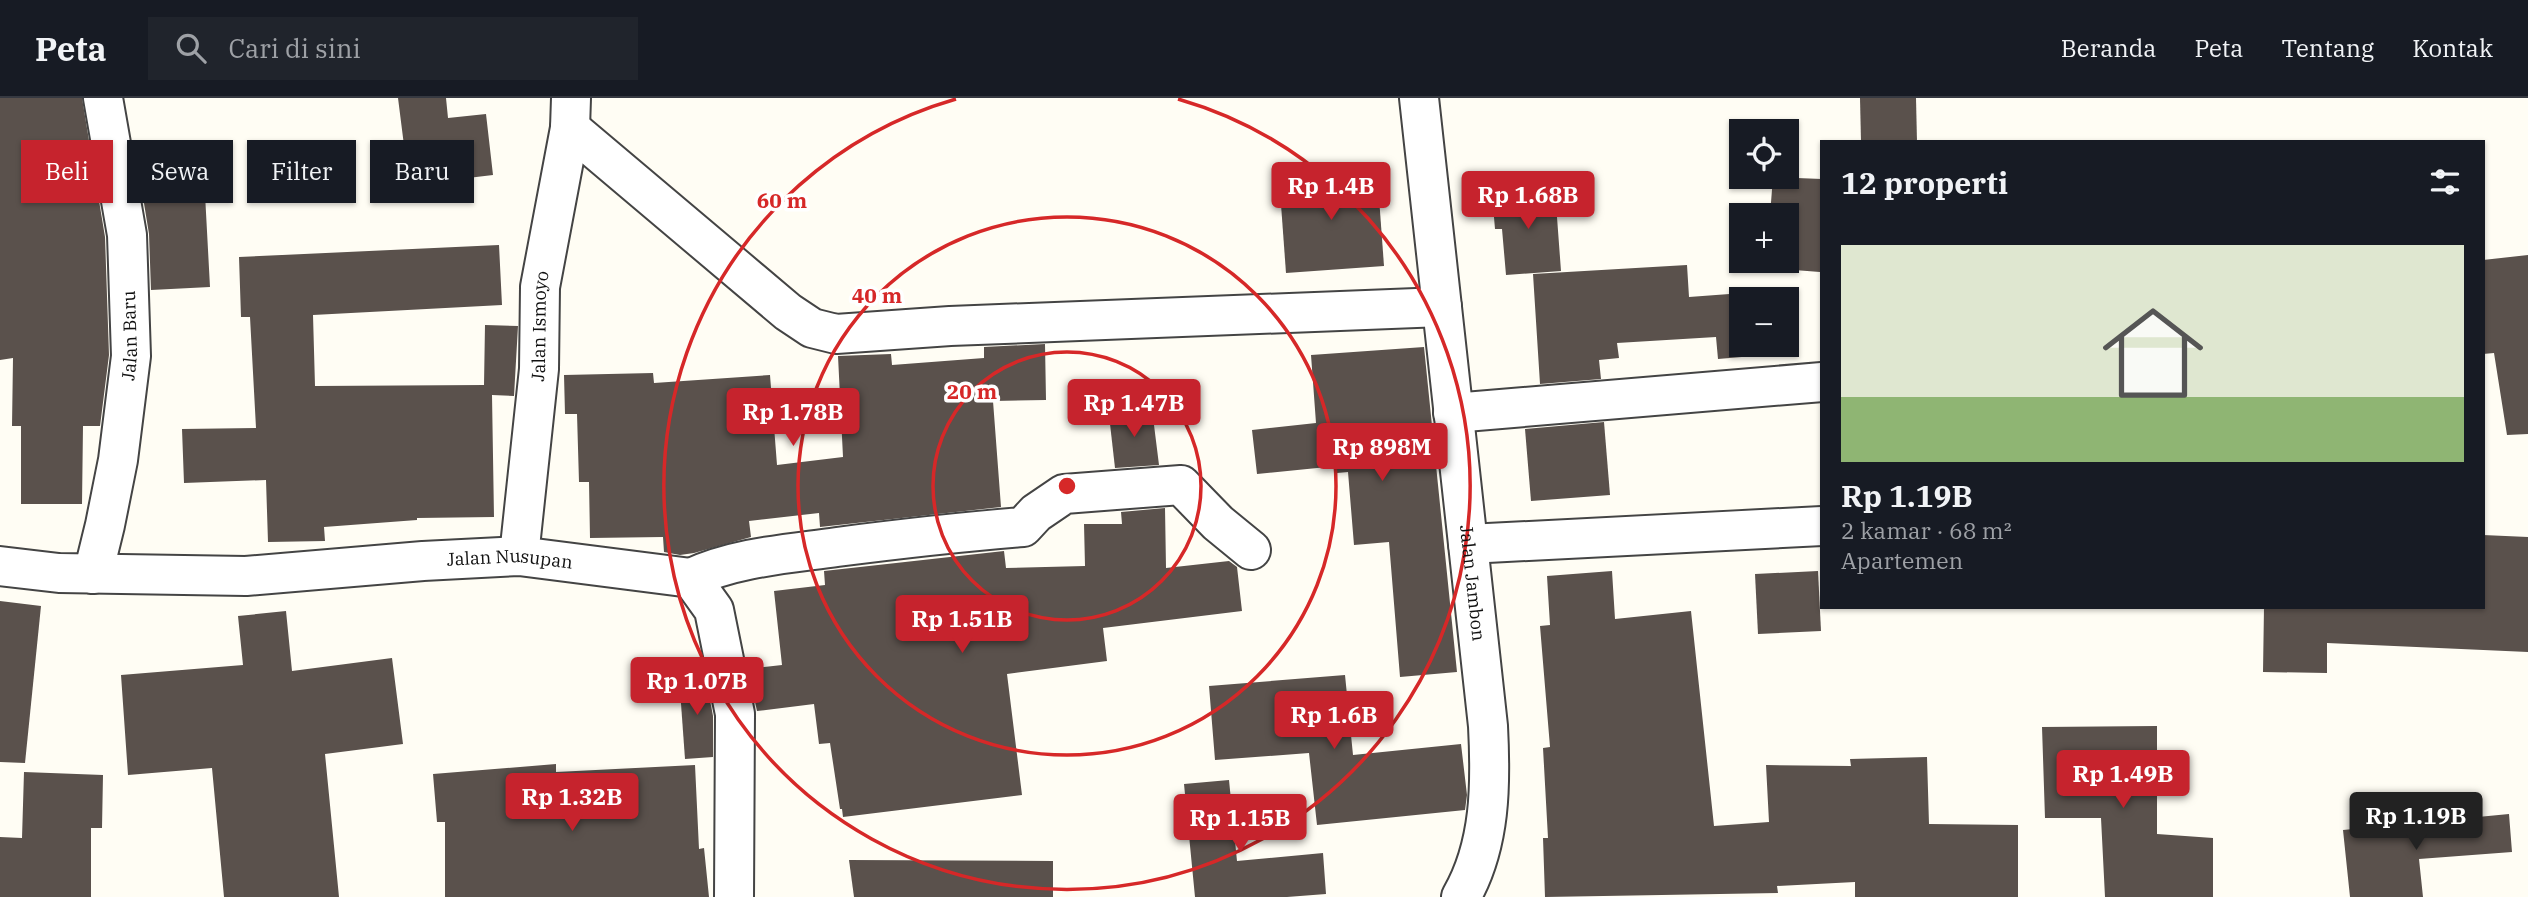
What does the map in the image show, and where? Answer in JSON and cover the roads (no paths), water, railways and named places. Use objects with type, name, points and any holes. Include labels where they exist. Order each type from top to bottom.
[{"type":"street","name":"Jalan Baru","points":[[93,574],[106,526],[118,460],[131,356],[127,235],[103,98]]},
{"type":"street","name":"Jalan Jambon","points":[[1419,98],[1488,726],[1491,780],[1485,834],[1461,897]]},
{"type":"street","points":[[570,113],[788,312],[812,328],[836,334],[950,326],[1442,307]]},
{"type":"street","name":"Jalan Ismoyo","points":[[519,556],[539,369],[540,287],[570,113]]},
{"type":"street","points":[[1453,413],[1820,382]]},
{"type":"street","points":[[734,897],[735,714],[714,610],[691,578],[710,569],[752,558],[888,540],[1023,527],[1037,513],[1064,494],[1181,485],[1218,523],[1251,550]]},
{"type":"street","points":[[1468,544],[1820,526]]},
{"type":"street","name":"Jalan Nusupan","points":[[0,566],[59,573],[246,576],[519,556],[691,578]]}]
